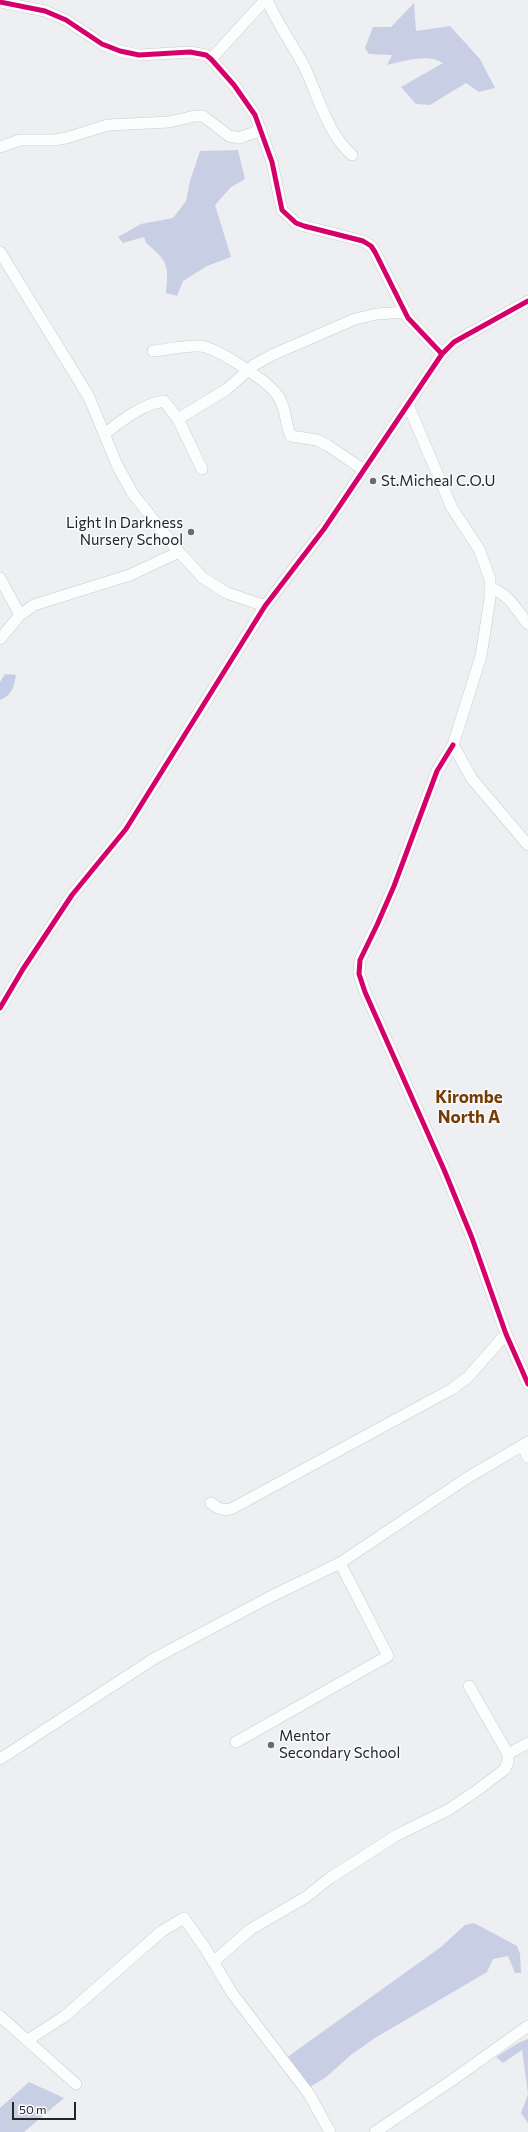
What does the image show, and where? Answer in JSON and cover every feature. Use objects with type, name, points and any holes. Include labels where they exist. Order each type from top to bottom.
[{"type":"street","points":[[211,59],[266,0],[286,38],[302,63],[333,131],[343,147],[352,154]]},
{"type":"street","points":[[0,2],[45,11],[66,20],[102,44],[120,51],[139,55],[190,52],[206,55],[249,105],[261,130],[272,162],[282,210],[286,216],[296,223],[304,226],[367,243],[375,252],[412,324],[442,354]]},
{"type":"street","points":[[0,147],[20,140],[54,140],[66,138],[108,125],[154,123],[195,116],[203,116],[229,136],[239,138],[261,130]]},
{"type":"street","points":[[0,252],[89,397],[106,433],[124,481],[179,552],[203,578],[214,586],[265,606]]},
{"type":"street","points":[[0,1008],[23,969],[72,895],[126,829],[265,606],[324,529],[442,354],[454,342],[528,301]]},
{"type":"street","points":[[178,419],[227,390],[267,357],[355,318],[377,314],[406,312]]},
{"type":"street","points":[[153,351],[203,346],[212,350],[249,371],[267,384],[277,395],[283,406],[291,436],[317,440],[364,470]]},
{"type":"street","points":[[106,433],[117,424],[154,403],[164,401],[178,419],[202,469]]},
{"type":"street","points":[[408,405],[452,508],[481,555],[488,570],[490,587],[481,656],[453,745],[436,772],[394,886],[358,966],[365,992],[445,1172],[472,1238],[506,1334],[528,1384]]},
{"type":"street","points":[[0,639],[20,615],[34,605],[130,575],[179,552]]},
{"type":"street","points":[[0,578],[20,615]]},
{"type":"street","points":[[490,587],[504,593],[528,624]]},
{"type":"street","points":[[453,745],[472,779],[528,845]]},
{"type":"street","points":[[211,1503],[219,1509],[231,1509],[452,1389],[468,1377],[506,1334]]},
{"type":"street","points":[[0,1759],[155,1658],[268,1598],[340,1563],[504,1454],[525,1444],[528,1457]]},
{"type":"street","points":[[236,1742],[388,1656],[340,1563]]},
{"type":"street","points":[[213,1962],[252,1929],[306,1897],[330,1878],[397,1835],[448,1810],[480,1790],[505,1769],[508,1762],[508,1754],[469,1686]]},
{"type":"street","points":[[508,1754],[528,1743]]},
{"type":"street","points":[[28,2040],[65,2016],[162,1931],[182,1918],[189,1922],[236,1999],[309,2094],[330,2132]]},
{"type":"street","points":[[0,2016],[76,2084]]},
{"type":"street","points":[[375,2132],[451,2081],[528,2026]]},
{"type":"shaded area","points":[[414,3],[416,31],[450,26],[480,59],[495,88],[479,92],[466,83],[430,105],[416,104],[401,87],[443,63],[437,60],[423,58],[387,65],[392,55],[369,54],[365,48],[373,27],[391,27]]},
{"type":"shaded area","points":[[238,150],[245,179],[231,187],[215,205],[231,257],[207,266],[183,281],[177,296],[166,293],[167,270],[163,260],[146,243],[144,237],[123,243],[118,237],[141,224],[173,218],[186,201],[190,181],[200,151]]},
{"type":"shaded area","points":[[5,674],[16,675],[10,693],[0,700],[0,682]]},
{"type":"shaded area","points":[[474,1923],[517,1946],[520,1954],[521,1973],[515,1973],[508,1956],[493,1959],[487,1972],[375,2038],[352,2054],[325,2078],[308,2088],[286,2058],[441,1947],[465,1925]]},
{"type":"shaded area","points":[[528,2039],[528,2094],[522,2050],[503,2063],[496,2057],[518,2043]]},
{"type":"shaded area","points":[[29,2082],[64,2098],[24,2132],[0,2132],[0,2108]]},
{"type":"shaded area","points":[[528,2094],[528,2123],[521,2113]]},
{"type":"cycle path","points":[[0,2],[45,11],[66,20],[102,44],[120,51],[139,55],[190,52],[206,55],[234,85],[255,115],[272,162],[282,210],[296,223],[363,241],[371,246],[408,318],[442,354]]},
{"type":"cycle path","points":[[0,1008],[23,969],[72,895],[126,829],[265,606],[324,529],[442,354],[454,342],[528,301]]},
{"type":"cycle path","points":[[453,745],[437,771],[394,886],[360,960],[359,974],[365,992],[445,1172],[472,1238],[506,1334],[528,1384]]},
{"type":"place","name":"St.Micheal C.O.U","points":[[373,481]]},
{"type":"place","name":"Light In Darkness Nursery School","points":[[191,532]]},
{"type":"place","name":"Mentor Secondary School","points":[[271,1745]]},
{"type":"district","name":"Kirombe North A","points":[[469,1107]]}]
